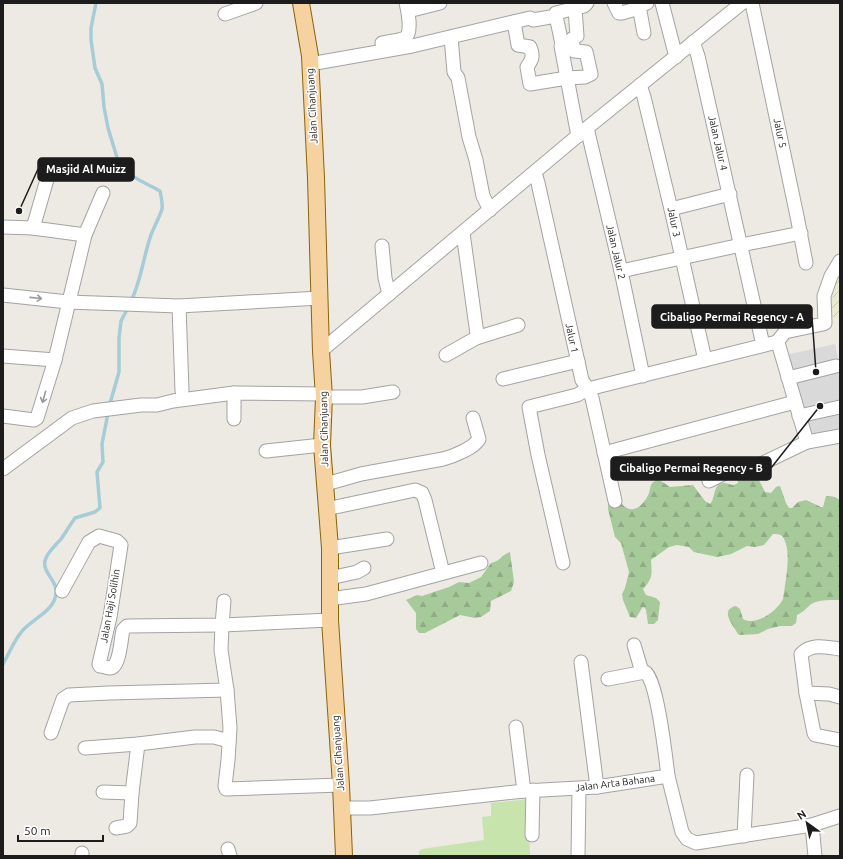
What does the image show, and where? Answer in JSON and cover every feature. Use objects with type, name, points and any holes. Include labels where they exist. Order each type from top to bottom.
[{"type":"main road","name":"Jalan Cihanjuang","points":[[301,3],[310,60],[324,396],[322,445],[330,548],[330,620],[344,856]]},
{"type":"street","points":[[225,14],[256,3]]},
{"type":"street","points":[[310,60],[322,55],[405,38],[409,32],[407,7],[440,3]]},
{"type":"street","points":[[310,60],[412,46],[530,18],[533,20],[556,16],[556,13],[584,6],[587,3]]},
{"type":"street","points":[[614,3],[619,13],[632,11],[643,5],[644,33]]},
{"type":"street","points":[[662,3],[676,57]]},
{"type":"street","points":[[321,351],[583,132],[742,3]]},
{"type":"street","name":"Jalur 5","points":[[752,3],[806,263]]},
{"type":"street","points":[[514,22],[518,45],[530,47],[531,49],[532,59],[527,67],[529,84],[566,78],[585,77],[591,74],[586,52],[575,52],[572,39],[578,36],[575,8]]},
{"type":"street","name":"Jalan Jalur 2","points":[[556,16],[566,78],[583,132],[621,271],[643,376]]},
{"type":"street","points":[[451,37],[454,72],[458,78],[469,137],[476,160],[483,196],[490,210]]},
{"type":"street","name":"Jalan Jalur 4","points":[[693,42],[698,56],[730,194],[763,345]]},
{"type":"street","name":"Jalur 3","points":[[640,85],[671,208],[704,360]]},
{"type":"street","name":"Jalur 1","points":[[535,173],[582,380],[592,398],[615,501]]},
{"type":"street","points":[[33,228],[48,176]]},
{"type":"street","points":[[3,416],[34,420],[37,418],[55,360],[68,302],[86,236],[103,193]]},
{"type":"street","points":[[671,208],[730,194]]},
{"type":"street","points":[[3,227],[33,228],[86,236]]},
{"type":"street","points":[[463,233],[477,334],[476,338]]},
{"type":"street","points":[[621,271],[741,244],[800,233]]},
{"type":"street","points":[[382,246],[384,278],[389,294]]},
{"type":"street","points":[[563,563],[538,455],[529,407],[577,395],[588,389],[777,342],[785,332],[823,324],[825,323],[824,296],[831,276],[840,261]]},
{"type":"street","points":[[3,295],[68,302],[179,306],[320,298]]},
{"type":"street","points":[[179,306],[182,391]]},
{"type":"street","points":[[446,355],[476,338],[518,326]]},
{"type":"street","points":[[777,342],[807,442]]},
{"type":"street","points":[[3,356],[55,360]]},
{"type":"street","points":[[503,379],[578,361]]},
{"type":"street","points":[[788,378],[836,366]]},
{"type":"street","points":[[3,469],[72,418],[92,412],[141,405],[157,405],[173,401],[234,393],[362,397],[393,392]]},
{"type":"street","points":[[234,393],[234,419]]},
{"type":"street","points":[[604,453],[795,402]]},
{"type":"street","points":[[799,416],[840,407]]},
{"type":"street","points":[[326,484],[361,474],[451,457],[476,444],[479,439],[473,418]]},
{"type":"street","points":[[709,481],[731,470],[759,465],[807,442],[840,436]]},
{"type":"street","points":[[266,450],[322,445]]},
{"type":"street","points":[[326,509],[415,490],[422,493],[443,573]]},
{"type":"street","name":"Jalan Haji Solihin","points":[[62,591],[89,542],[99,536],[117,541],[121,545],[110,617],[99,664],[100,666],[110,668],[115,665],[118,659],[123,630],[127,626],[330,620]]},
{"type":"street","points":[[330,548],[387,539]]},
{"type":"street","points":[[330,599],[366,594],[481,563]]},
{"type":"street","points":[[330,578],[357,572],[364,568]]},
{"type":"street","points":[[224,601],[221,650],[227,690],[230,728],[224,786],[226,789],[341,786]]},
{"type":"street","points":[[634,645],[642,672]]},
{"type":"street","points":[[840,649],[816,646],[801,654],[806,693],[814,734],[840,740]]},
{"type":"street","points":[[581,662],[597,787]]},
{"type":"street","points":[[608,679],[642,672],[646,672],[649,676],[655,695],[665,747],[668,776]]},
{"type":"street","points":[[51,733],[64,699],[69,695],[227,690]]},
{"type":"street","points":[[806,693],[840,697]]},
{"type":"street","points":[[516,727],[528,790],[532,835]]},
{"type":"street","points":[[86,748],[138,744],[195,737],[214,737],[229,741]]},
{"type":"street","points":[[116,828],[126,826],[130,823],[138,744]]},
{"type":"street","points":[[744,836],[747,775]]},
{"type":"street","name":"Jalan Arta Bahana","points":[[341,808],[370,808],[528,790],[579,789],[668,776],[677,817],[682,832],[687,839],[696,843],[812,825],[840,816]]},
{"type":"street","points":[[578,856],[579,789]]},
{"type":"street","points":[[103,792],[132,793]]},
{"type":"street","points":[[812,825],[815,856]]},
{"type":"shaded area","points":[[835,344],[840,367],[840,430],[810,436],[786,355]]},
{"type":"green space","points":[[840,275],[840,320],[829,315],[834,290]]},
{"type":"green space","points":[[737,461],[747,461],[754,467],[765,492],[771,493],[776,487],[780,486],[789,508],[792,508],[798,502],[806,500],[823,507],[826,496],[835,497],[840,500],[840,600],[825,600],[813,603],[797,615],[796,623],[792,626],[780,626],[768,629],[758,634],[738,634],[729,618],[728,611],[731,608],[736,606],[740,609],[743,619],[754,621],[772,612],[783,599],[788,557],[787,549],[782,536],[779,534],[773,534],[764,545],[755,547],[747,546],[731,554],[717,557],[694,552],[689,547],[677,545],[669,547],[651,560],[651,576],[649,582],[643,589],[646,595],[656,598],[660,602],[658,620],[654,624],[648,624],[646,610],[644,607],[636,618],[630,617],[622,594],[629,572],[621,543],[615,537],[608,509],[610,497],[618,498],[628,509],[636,508],[643,503],[649,493],[652,483],[658,479],[670,487],[693,485],[705,501],[710,504],[716,489],[720,484],[724,483],[734,485],[738,483],[736,464]]},
{"type":"green space","points":[[510,552],[514,582],[511,591],[491,601],[490,611],[481,617],[475,618],[460,615],[425,633],[419,633],[416,629],[416,613],[406,600],[417,595],[422,596],[449,587],[459,582],[469,583],[481,577],[491,563],[497,561]]},
{"type":"green space","points":[[528,799],[530,856],[419,856],[419,851],[422,849],[484,840],[482,817],[491,816],[491,803]]},
{"type":"waterway","points":[[96,3],[91,28],[91,40],[95,68],[102,84],[108,128],[119,164],[128,173],[160,191],[162,202],[162,209],[150,238],[137,286],[131,301]]},
{"type":"waterway","points":[[109,407],[119,372],[119,338],[121,321],[129,306]]},
{"type":"waterway","points":[[3,664],[20,634],[53,603],[56,587],[46,570],[45,561],[47,555],[61,539],[75,518],[95,512],[100,508],[97,472],[103,462],[102,444],[108,413]]},
{"type":"place","name":"Masjid Al Muizz","points":[[19,211]]},
{"type":"place","name":"Cibaligo Permai Regency - A","points":[[816,372]]},
{"type":"place","name":"Cibaligo Permai Regency - B","points":[[820,406]]}]
